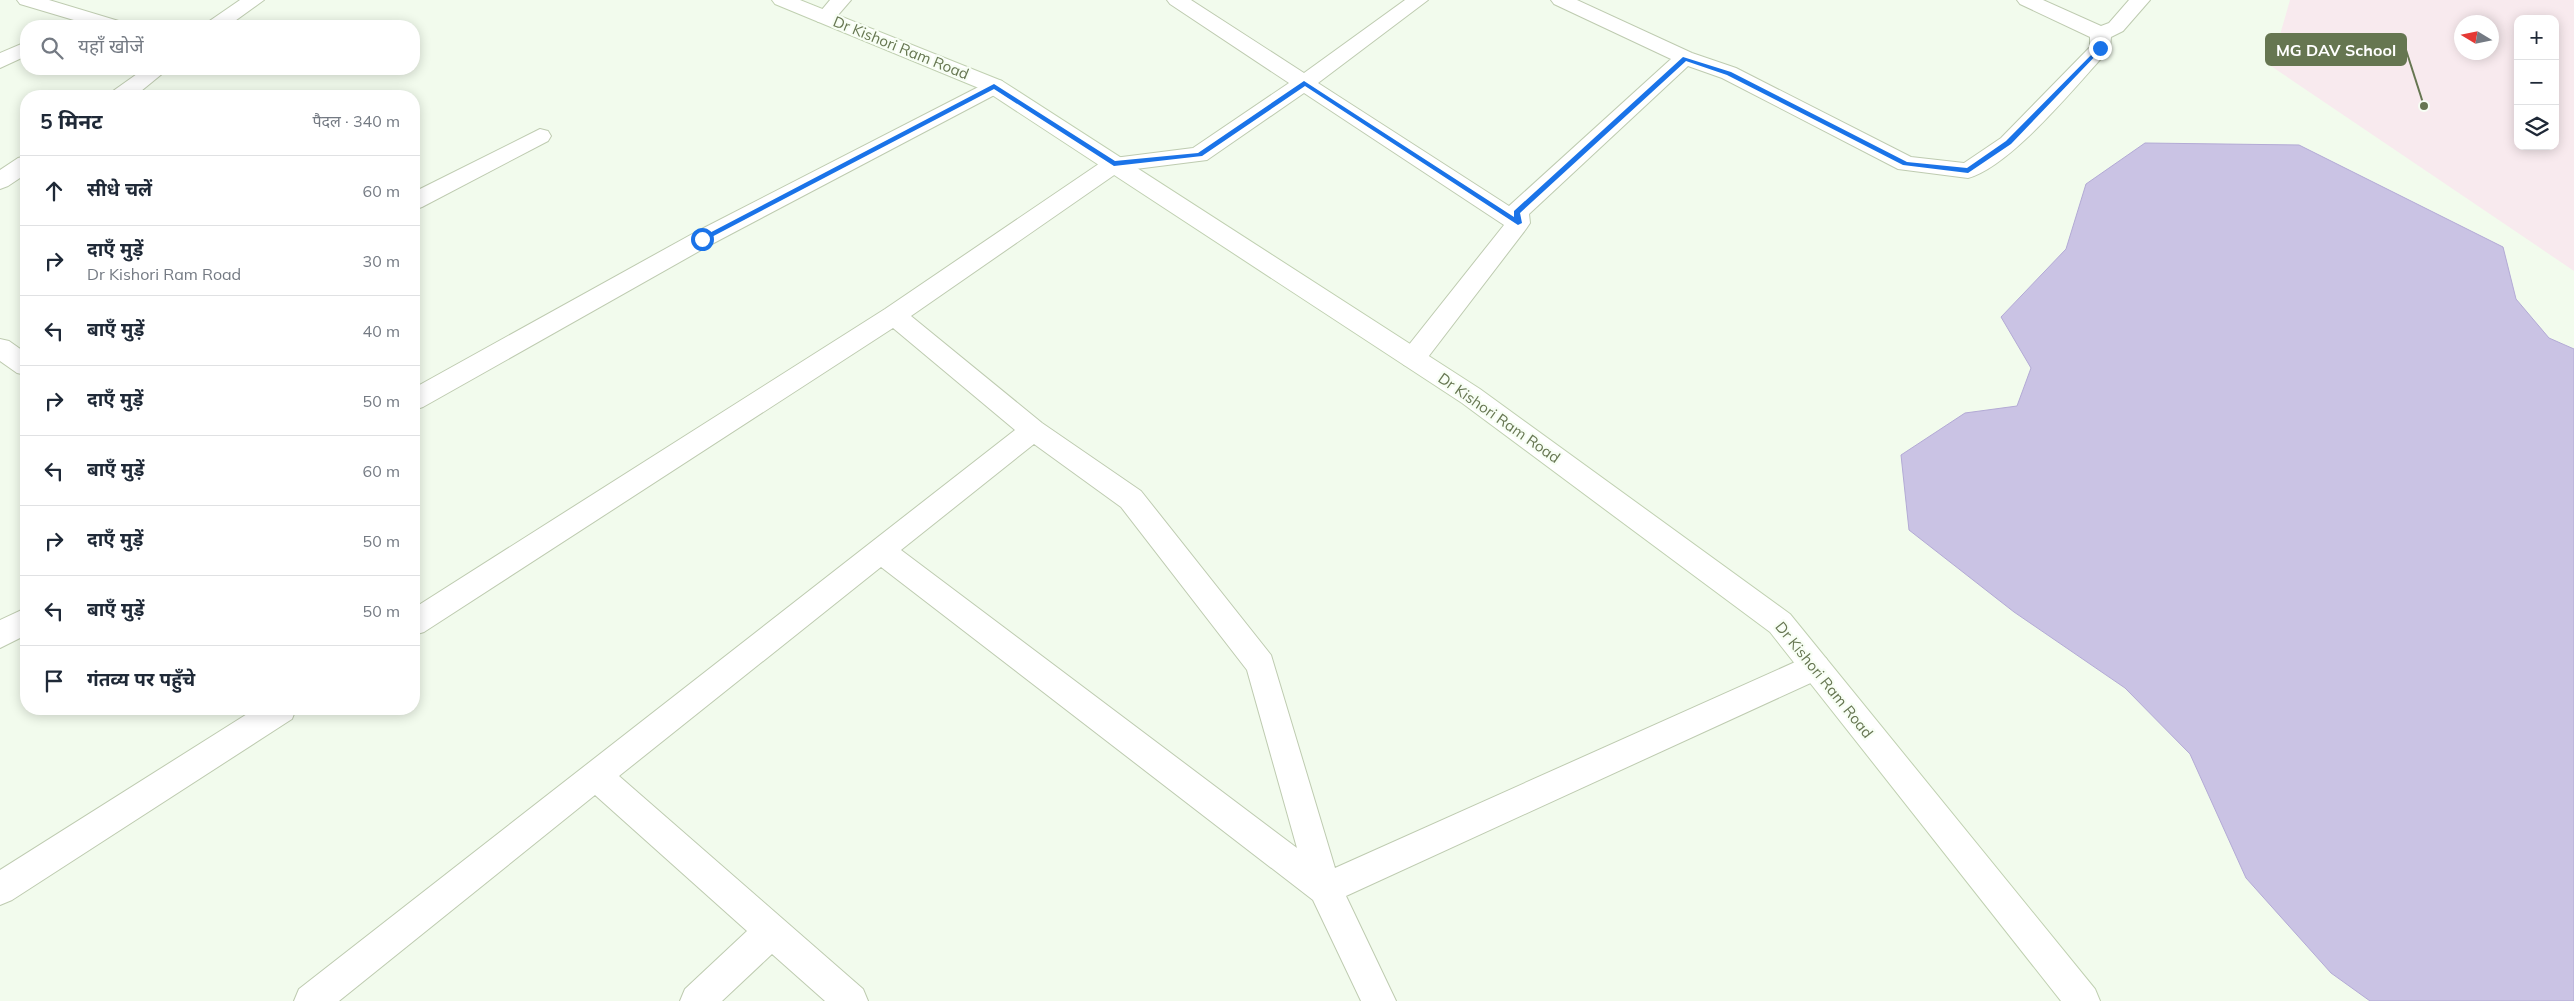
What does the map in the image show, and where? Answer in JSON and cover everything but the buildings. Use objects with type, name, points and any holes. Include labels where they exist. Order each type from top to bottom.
[{"type":"street","points":[[27,0],[72,20]]},
{"type":"street","points":[[224,20],[254,0]]},
{"type":"street","name":"Dr Kishori Ram Road","points":[[782,0],[833,9],[994,86],[1471,396],[1780,622],[2083,1001]]},
{"type":"street","points":[[1177,0],[1518,223]]},
{"type":"street","points":[[420,619],[894,315],[1114,164],[1199,155],[1304,83],[1418,0]]},
{"type":"street","points":[[1561,0],[1685,58],[1729,74],[1906,164],[1968,171],[2009,143],[2100,48],[2101,34]]},
{"type":"street","points":[[2027,0],[2101,34],[2116,27],[2140,0]]},
{"type":"street","points":[[0,62],[20,51]]},
{"type":"street","points":[[1413,358],[1518,223],[1517,212],[1685,58]]},
{"type":"street","points":[[130,90],[149,75]]},
{"type":"street","points":[[420,397],[702,239],[994,86]]},
{"type":"street","points":[[420,199],[540,136]]},
{"type":"street","points":[[0,181],[20,167]]},
{"type":"street","points":[[894,315],[1033,430],[1131,499],[1260,664],[1325,889],[1379,1001]]},
{"type":"street","points":[[0,348],[20,362]]},
{"type":"street","points":[[311,1001],[1033,430]]},
{"type":"street","points":[[880,551],[1325,889]]},
{"type":"street","points":[[0,635],[20,623]]},
{"type":"street","points":[[1325,889],[1815,666]]},
{"type":"street","points":[[0,889],[272,715]]},
{"type":"street","points":[[596,776],[851,1001]]},
{"type":"street","points":[[697,1001],[772,931]]},
{"type":"shaded area","points":[[2290,0],[2574,0],[2574,271],[2271,66]]},
{"type":"shaded area","points":[[2145,143],[2299,145],[2503,247],[2516,299],[2549,338],[2574,349],[2574,1001],[2370,1001],[2331,973],[2246,878],[2190,754],[2125,688],[2014,612],[1909,530],[1901,455],[1965,413],[2017,406],[2031,368],[2001,317],[2066,249],[2086,184]]},
{"type":"place","name":"MG DAV School","points":[[2424,106]]},
{"type":"route","points":[[702,239],[994,86],[1114,164],[1199,155],[1304,83],[1518,223],[1517,212],[1685,58],[1729,74],[1906,164],[1968,171],[2009,143],[2100,48]]}]
